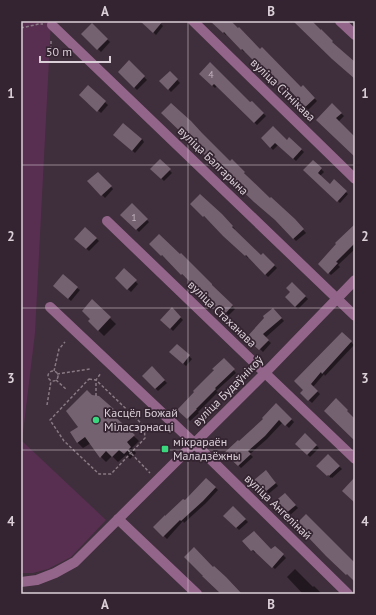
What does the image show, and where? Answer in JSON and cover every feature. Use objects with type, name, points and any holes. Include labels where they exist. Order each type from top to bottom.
[{"type":"street","name":"вуліца Сітнікава","points":[[193,21],[355,179]]},
{"type":"street","points":[[340,21],[355,35]]},
{"type":"street","name":"вуліца Балгарына","points":[[52,25],[355,316]]},
{"type":"street","name":"вуліца Стаханава","points":[[107,221],[355,459]]},
{"type":"street","name":"вуліца Будаўнікоў","points":[[21,582],[37,580],[55,573],[75,562],[265,373],[355,280]]},
{"type":"street","name":"вуліца Ангелінай","points":[[50,307],[194,443],[348,594]]},
{"type":"street","points":[[118,519],[197,594]]},
{"type":"path","points":[[21,28],[39,24],[52,25]]},
{"type":"path","points":[[54,371],[59,349],[65,342]]},
{"type":"path","points":[[54,371],[58,374],[90,369]]},
{"type":"path","points":[[47,405],[51,381],[48,375],[50,372],[54,371]]},
{"type":"path","points":[[96,396],[96,380],[101,373]]},
{"type":"path","points":[[56,380],[58,374]]},
{"type":"path","points":[[89,379],[96,380],[144,426],[145,438],[130,453],[110,474],[98,474],[64,441],[50,420],[89,379]]},
{"type":"path","points":[[51,381],[56,380]]},
{"type":"path","points":[[56,380],[67,390]]},
{"type":"path","points":[[128,450],[157,480]]},
{"type":"shaded area","points":[[21,21],[51,21],[35,333],[22,441],[106,520],[71,557],[48,569],[33,573],[21,573]]},
{"type":"building","points":[[140,21],[163,21],[153,33]]},
{"type":"building","points":[[210,21],[231,21],[238,28],[239,27],[260,49],[262,47],[301,87],[303,85],[315,98],[302,110],[294,101],[297,98],[286,86],[282,90],[242,49],[241,50],[224,32],[223,33]]},
{"type":"building","points":[[293,21],[312,21],[321,29],[333,41],[332,42],[355,62],[355,79],[332,59]]},
{"type":"building","points":[[92,23],[108,39],[97,50],[81,34]]},
{"type":"building","points":[[129,60],[145,76],[134,88],[118,72]]},
{"type":"building","points":[[210,62],[250,102],[252,101],[264,113],[254,123],[214,84],[212,86],[199,74]]},
{"type":"building","points":[[170,71],[178,79],[168,90],[159,81]]},
{"type":"building","points":[[88,85],[106,101],[97,112],[79,95]]},
{"type":"building","points":[[171,103],[230,161],[232,159],[245,172],[244,173],[304,229],[293,239],[275,220],[233,183],[213,161],[212,162],[161,113]]},
{"type":"building","points":[[332,103],[342,113],[336,118],[355,137],[355,157],[316,120]]},
{"type":"building","points":[[123,123],[142,139],[132,151],[113,135]]},
{"type":"building","points":[[273,126],[287,140],[289,137],[302,149],[293,159],[275,143],[270,148],[261,138]]},
{"type":"building","points":[[160,159],[171,169],[161,179],[150,169]]},
{"type":"building","points":[[313,160],[322,168],[318,173],[330,184],[334,179],[347,191],[337,202],[303,170]]},
{"type":"building","points":[[98,172],[112,186],[101,196],[87,181]]},
{"type":"building","points":[[200,194],[222,214],[233,226],[232,227],[261,255],[263,253],[275,265],[265,275],[246,255],[245,256],[223,236],[190,204]]},
{"type":"building","points":[[132,203],[148,219],[136,230],[120,215]]},
{"type":"building","points":[[355,224],[355,243],[336,262],[338,263],[328,274],[318,264],[336,244],[335,243]]},
{"type":"building","points":[[85,227],[97,238],[86,249],[74,239]]},
{"type":"building","points":[[159,234],[180,254],[181,253],[233,305],[224,315],[149,244]]},
{"type":"building","points":[[124,268],[137,280],[127,290],[115,278]]},
{"type":"building","points":[[63,274],[78,287],[68,299],[53,286]]},
{"type":"building","points":[[292,282],[306,296],[295,307],[285,297],[290,292],[286,288]]},
{"type":"building","points":[[92,299],[111,317],[98,331],[88,321],[90,319],[82,311]]},
{"type":"building","points":[[172,307],[181,317],[170,329],[160,320]]},
{"type":"building","points":[[273,308],[282,318],[263,334],[269,340],[259,350],[246,338],[264,318],[263,316]]},
{"type":"building","points":[[342,332],[352,341],[311,384],[318,391],[308,401],[300,393],[303,390],[294,381]]},
{"type":"building","points":[[177,344],[190,355],[183,364],[169,352]]},
{"type":"building","points":[[224,358],[235,369],[215,388],[216,389],[187,419],[177,410],[214,370],[212,369]]},
{"type":"building","points":[[152,366],[165,380],[155,389],[142,376]]},
{"type":"building","name":"Касцёл Божай Міласэрнасці","points":[[87,390],[92,395],[99,396],[115,410],[111,413],[135,435],[127,442],[131,447],[124,454],[119,450],[112,457],[106,451],[100,458],[85,437],[77,443],[70,432],[78,427],[66,411]]},
{"type":"building","points":[[336,398],[355,419],[355,441],[324,411]]},
{"type":"building","points":[[276,403],[292,419],[285,426],[279,420],[265,436],[248,451],[251,454],[238,466],[224,453],[263,419],[262,418]]},
{"type":"building","points":[[305,433],[317,445],[307,455],[295,444]]},
{"type":"building","points":[[328,454],[340,466],[329,476],[327,476],[316,466]]},
{"type":"building","points":[[266,470],[276,483],[264,493],[254,480]]},
{"type":"building","points":[[355,477],[355,503],[342,491]]},
{"type":"building","points":[[206,478],[216,487],[203,501],[181,521],[180,520],[163,537],[153,527],[183,499],[185,500]]},
{"type":"building","points":[[285,493],[296,505],[284,515],[273,503]]},
{"type":"building","points":[[233,506],[246,519],[236,528],[223,516]]},
{"type":"building","points":[[306,514],[355,563],[355,582],[326,556],[307,536],[306,538],[294,526]]},
{"type":"building","points":[[254,531],[271,549],[275,546],[284,554],[272,568],[253,550],[251,551],[242,541]]},
{"type":"building","points":[[194,547],[242,594],[221,594],[202,576],[184,557]]},
{"type":"place","name":"Касцёл Божай Міласэрнасці","points":[[96,420]]},
{"type":"place","name":"мікрараён Маладзёжны","points":[[165,449]]}]
